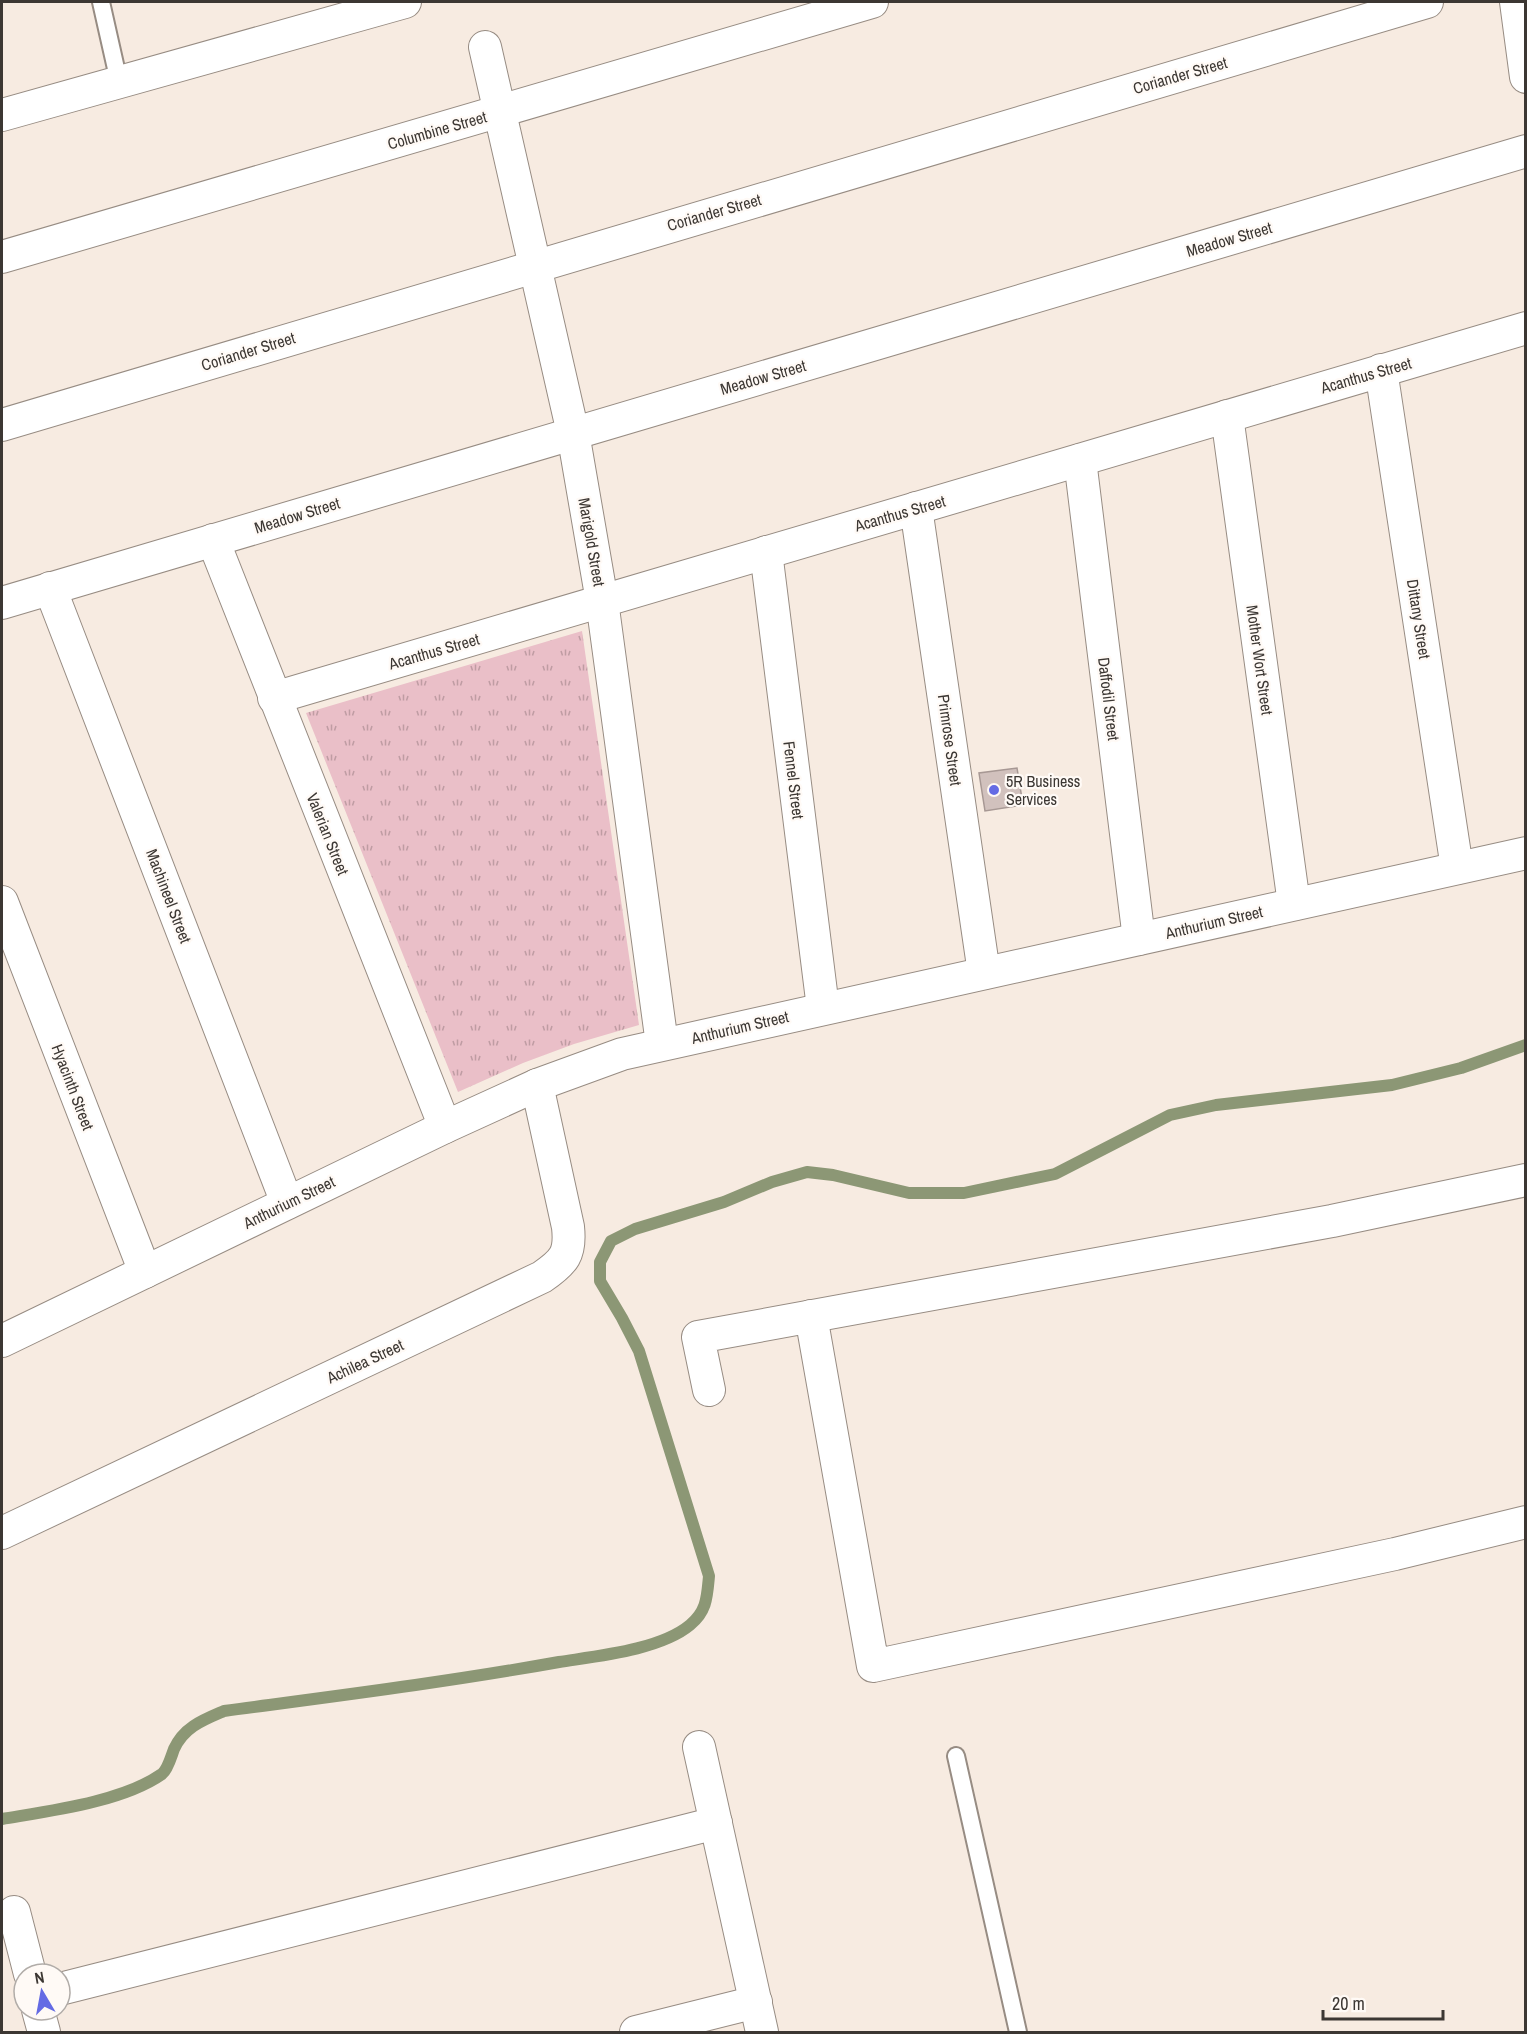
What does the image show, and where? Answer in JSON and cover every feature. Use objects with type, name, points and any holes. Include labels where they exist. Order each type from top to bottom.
[{"type":"street","points":[[2,115],[405,2]]},
{"type":"street","name":"Columbine Street","points":[[2,257],[872,2]]},
{"type":"street","name":"Coriander Street","points":[[2,425],[1427,2]]},
{"type":"street","points":[[1516,2],[1526,76]]},
{"type":"street","name":"Marigold Street","points":[[485,47],[573,433],[602,601],[662,1044]]},
{"type":"street","name":"Meadow Street","points":[[2,603],[1526,151]]},
{"type":"street","name":"Acanthus Street","points":[[274,698],[1526,328]]},
{"type":"street","name":"Dittany Street","points":[[1381,370],[1457,868]]},
{"type":"street","name":"Mother Wort Street","points":[[1227,416],[1294,904]]},
{"type":"street","name":"Daffodil Street","points":[[1080,460],[1138,939]]},
{"type":"street","name":"Primrose Street","points":[[916,508],[984,973]]},
{"type":"street","name":"Valerian Street","points":[[213,540],[445,1127]]},
{"type":"street","name":"Fennel Street","points":[[766,552],[823,1008]]},
{"type":"street","name":"Machineel Street","points":[[50,588],[287,1203]]},
{"type":"street","name":"Anthurium Street","points":[[2,1341],[445,1127],[537,1085],[622,1054],[1526,853]]},
{"type":"street","name":"Hyacinth Street","points":[[2,902],[145,1272]]},
{"type":"street","name":"Achilea Street","points":[[2,1533],[532,1282],[557,1267],[567,1255],[570,1240],[537,1085]]},
{"type":"street","points":[[709,1390],[698,1336],[1332,1221],[1526,1180]]},
{"type":"street","points":[[811,1316],[873,1666],[1395,1554],[1526,1522]]},
{"type":"street","points":[[699,1747],[762,2032]]},
{"type":"street","points":[[72,1986],[716,1823]]},
{"type":"street","points":[[14,1912],[27,1962]]},
{"type":"street","points":[[636,2032],[756,2002]]},
{"type":"lane","points":[[101,2],[119,82]]},
{"type":"lane","points":[[956,1756],[1018,2032]]},
{"type":"green space","points":[[582,631],[639,1025],[574,1044],[523,1063],[458,1092],[306,713]]},
{"type":"building","points":[[1017,768],[1023,805],[985,811],[979,773]]},
{"type":"waterway","points":[[2,1819],[85,1804],[146,1784],[164,1772],[183,1735],[202,1721],[224,1711],[434,1682],[628,1651],[677,1634],[696,1620],[705,1603],[709,1576],[639,1351],[600,1281],[600,1262],[611,1241],[635,1229],[724,1202],[772,1182],[807,1172],[833,1175],[909,1193],[964,1193],[1055,1174],[1170,1115],[1216,1105],[1392,1085],[1461,1068],[1526,1045]]},
{"type":"place","name":"5R Business Services","points":[[994,790]]}]
